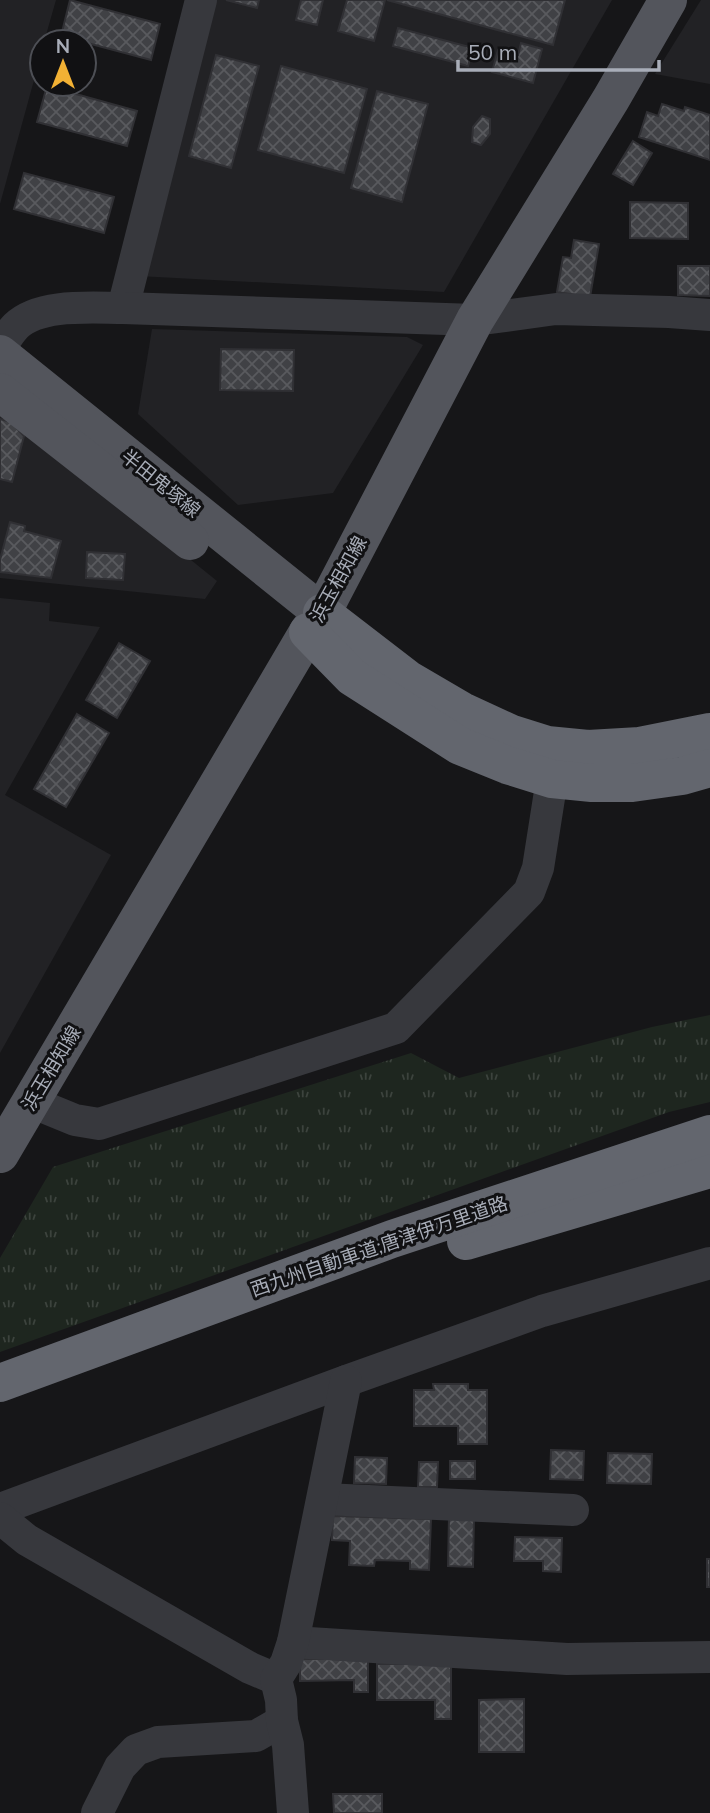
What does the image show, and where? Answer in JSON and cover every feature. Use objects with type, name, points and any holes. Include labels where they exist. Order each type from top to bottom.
[{"type":"highway","points":[[315,623],[462,711],[512,734],[547,745],[588,749],[640,746],[710,732]]},
{"type":"highway","points":[[315,623],[352,677],[460,746],[507,765],[552,779],[592,783],[632,783],[682,776],[710,768]]},
{"type":"highway","name":"西九州自動車道;唐津伊万里道路","points":[[0,1383],[392,1239],[710,1134]]},
{"type":"highway","name":"西九州自動車道;唐津伊万里道路","points":[[51,1364],[710,1169]]},
{"type":"main road","name":"浜玉相知線","points":[[0,1154],[315,623],[475,320],[611,99],[668,0]]},
{"type":"main road","name":"半田鬼塚線","points":[[0,354],[315,623]]},
{"type":"main road","name":"半田鬼塚線","points":[[0,392],[315,623]]},
{"type":"street","points":[[123,308],[201,0]]},
{"type":"street","points":[[0,348],[17,325],[37,313],[68,309],[123,308],[475,320],[556,309],[710,315]]},
{"type":"street","points":[[31,1102],[75,1120],[99,1124],[397,1028],[529,892],[538,868],[552,779]]},
{"type":"street","points":[[0,1509],[542,1311],[710,1263]]},
{"type":"street","points":[[293,1813],[288,1745],[276,1679],[293,1642],[346,1381]]},
{"type":"street","points":[[323,1499],[573,1510]]},
{"type":"street","points":[[0,1518],[27,1541],[250,1668],[276,1679]]},
{"type":"street","points":[[293,1642],[567,1659],[710,1657]]},
{"type":"street","points":[[97,1813],[120,1767],[136,1750],[158,1742],[256,1736],[282,1721]]},
{"type":"shaded area","points":[[0,0],[56,0],[48,28],[28,28],[29,98],[0,204]]},
{"type":"shaded area","points":[[210,0],[612,0],[444,292],[138,276]]},
{"type":"shaded area","points":[[701,0],[710,0],[710,84],[655,74]]},
{"type":"shaded area","points":[[152,329],[407,337],[423,345],[333,493],[238,505],[138,414]]},
{"type":"shaded area","points":[[0,406],[217,581],[205,599],[0,578]]},
{"type":"shaded area","points":[[0,598],[50,603],[49,621],[100,627],[5,795],[111,855],[0,1053]]},
{"type":"green space","points":[[710,1015],[710,1102],[669,1112],[0,1352],[0,1258],[53,1167],[411,1053],[459,1078],[652,1027]]},
{"type":"building","points":[[70,0],[160,24],[151,60],[98,46],[98,28],[63,28]]},
{"type":"building","points":[[226,0],[259,0],[257,8]]},
{"type":"building","points":[[301,0],[323,0],[317,25],[296,20]]},
{"type":"building","points":[[347,0],[385,0],[374,41],[338,31]]},
{"type":"building","points":[[387,0],[565,0],[553,45]]},
{"type":"building","points":[[398,28],[473,48],[468,66],[393,46]]},
{"type":"building","points":[[521,43],[542,49],[533,83],[492,72],[498,50],[518,55]]},
{"type":"building","points":[[216,55],[259,66],[231,168],[189,156]]},
{"type":"building","points":[[281,66],[367,89],[344,173],[258,150]]},
{"type":"building","points":[[377,91],[428,104],[402,202],[351,188]]},
{"type":"building","points":[[44,98],[90,98],[137,111],[127,146],[37,122]]},
{"type":"building","points":[[662,104],[684,111],[685,107],[710,115],[710,160],[639,137],[647,112],[658,116]]},
{"type":"building","points":[[482,116],[490,119],[490,134],[481,145],[472,142],[473,127]]},
{"type":"building","points":[[633,141],[652,153],[633,185],[613,174]]},
{"type":"building","points":[[24,173],[114,197],[104,233],[14,209]]},
{"type":"building","points":[[630,202],[688,203],[688,239],[630,238]]},
{"type":"building","points":[[574,240],[599,244],[590,297],[557,292],[563,257],[571,258]]},
{"type":"building","points":[[678,266],[710,266],[710,296],[678,295]]},
{"type":"building","points":[[221,349],[294,350],[293,391],[220,390]]},
{"type":"building","points":[[0,419],[11,422],[24,436],[12,482],[0,479]]},
{"type":"building","points":[[10,522],[25,526],[24,531],[61,541],[51,578],[0,572],[0,560]]},
{"type":"building","points":[[87,552],[125,554],[123,580],[86,578]]},
{"type":"building","points":[[119,643],[150,661],[117,718],[86,700]]},
{"type":"building","points":[[77,714],[109,733],[66,807],[34,789]]},
{"type":"building","points":[[433,1384],[468,1384],[468,1390],[487,1390],[487,1444],[458,1444],[458,1426],[414,1426],[414,1390],[434,1390]]},
{"type":"building","points":[[551,1450],[584,1451],[583,1480],[550,1479]]},
{"type":"building","points":[[608,1453],[652,1454],[651,1484],[607,1483]]},
{"type":"building","points":[[355,1457],[387,1458],[386,1484],[354,1483]]},
{"type":"building","points":[[450,1461],[475,1461],[475,1479],[450,1479]]},
{"type":"building","points":[[419,1462],[438,1462],[437,1487],[418,1487]]},
{"type":"building","points":[[333,1516],[431,1519],[429,1570],[410,1569],[410,1561],[375,1560],[374,1566],[349,1565],[350,1541],[332,1540]]},
{"type":"building","points":[[449,1516],[474,1516],[473,1567],[448,1566]]},
{"type":"building","points":[[515,1537],[562,1538],[561,1572],[543,1571],[543,1561],[514,1561]]},
{"type":"building","points":[[707,1559],[710,1559],[710,1587],[707,1587]]},
{"type":"building","points":[[300,1659],[368,1659],[368,1692],[354,1692],[354,1680],[300,1681]]},
{"type":"building","points":[[377,1664],[451,1664],[451,1719],[435,1719],[435,1700],[377,1700]]},
{"type":"building","points":[[524,1699],[524,1752],[479,1752],[479,1700]]},
{"type":"building","points":[[333,1794],[382,1794],[382,1813],[334,1813]]}]
